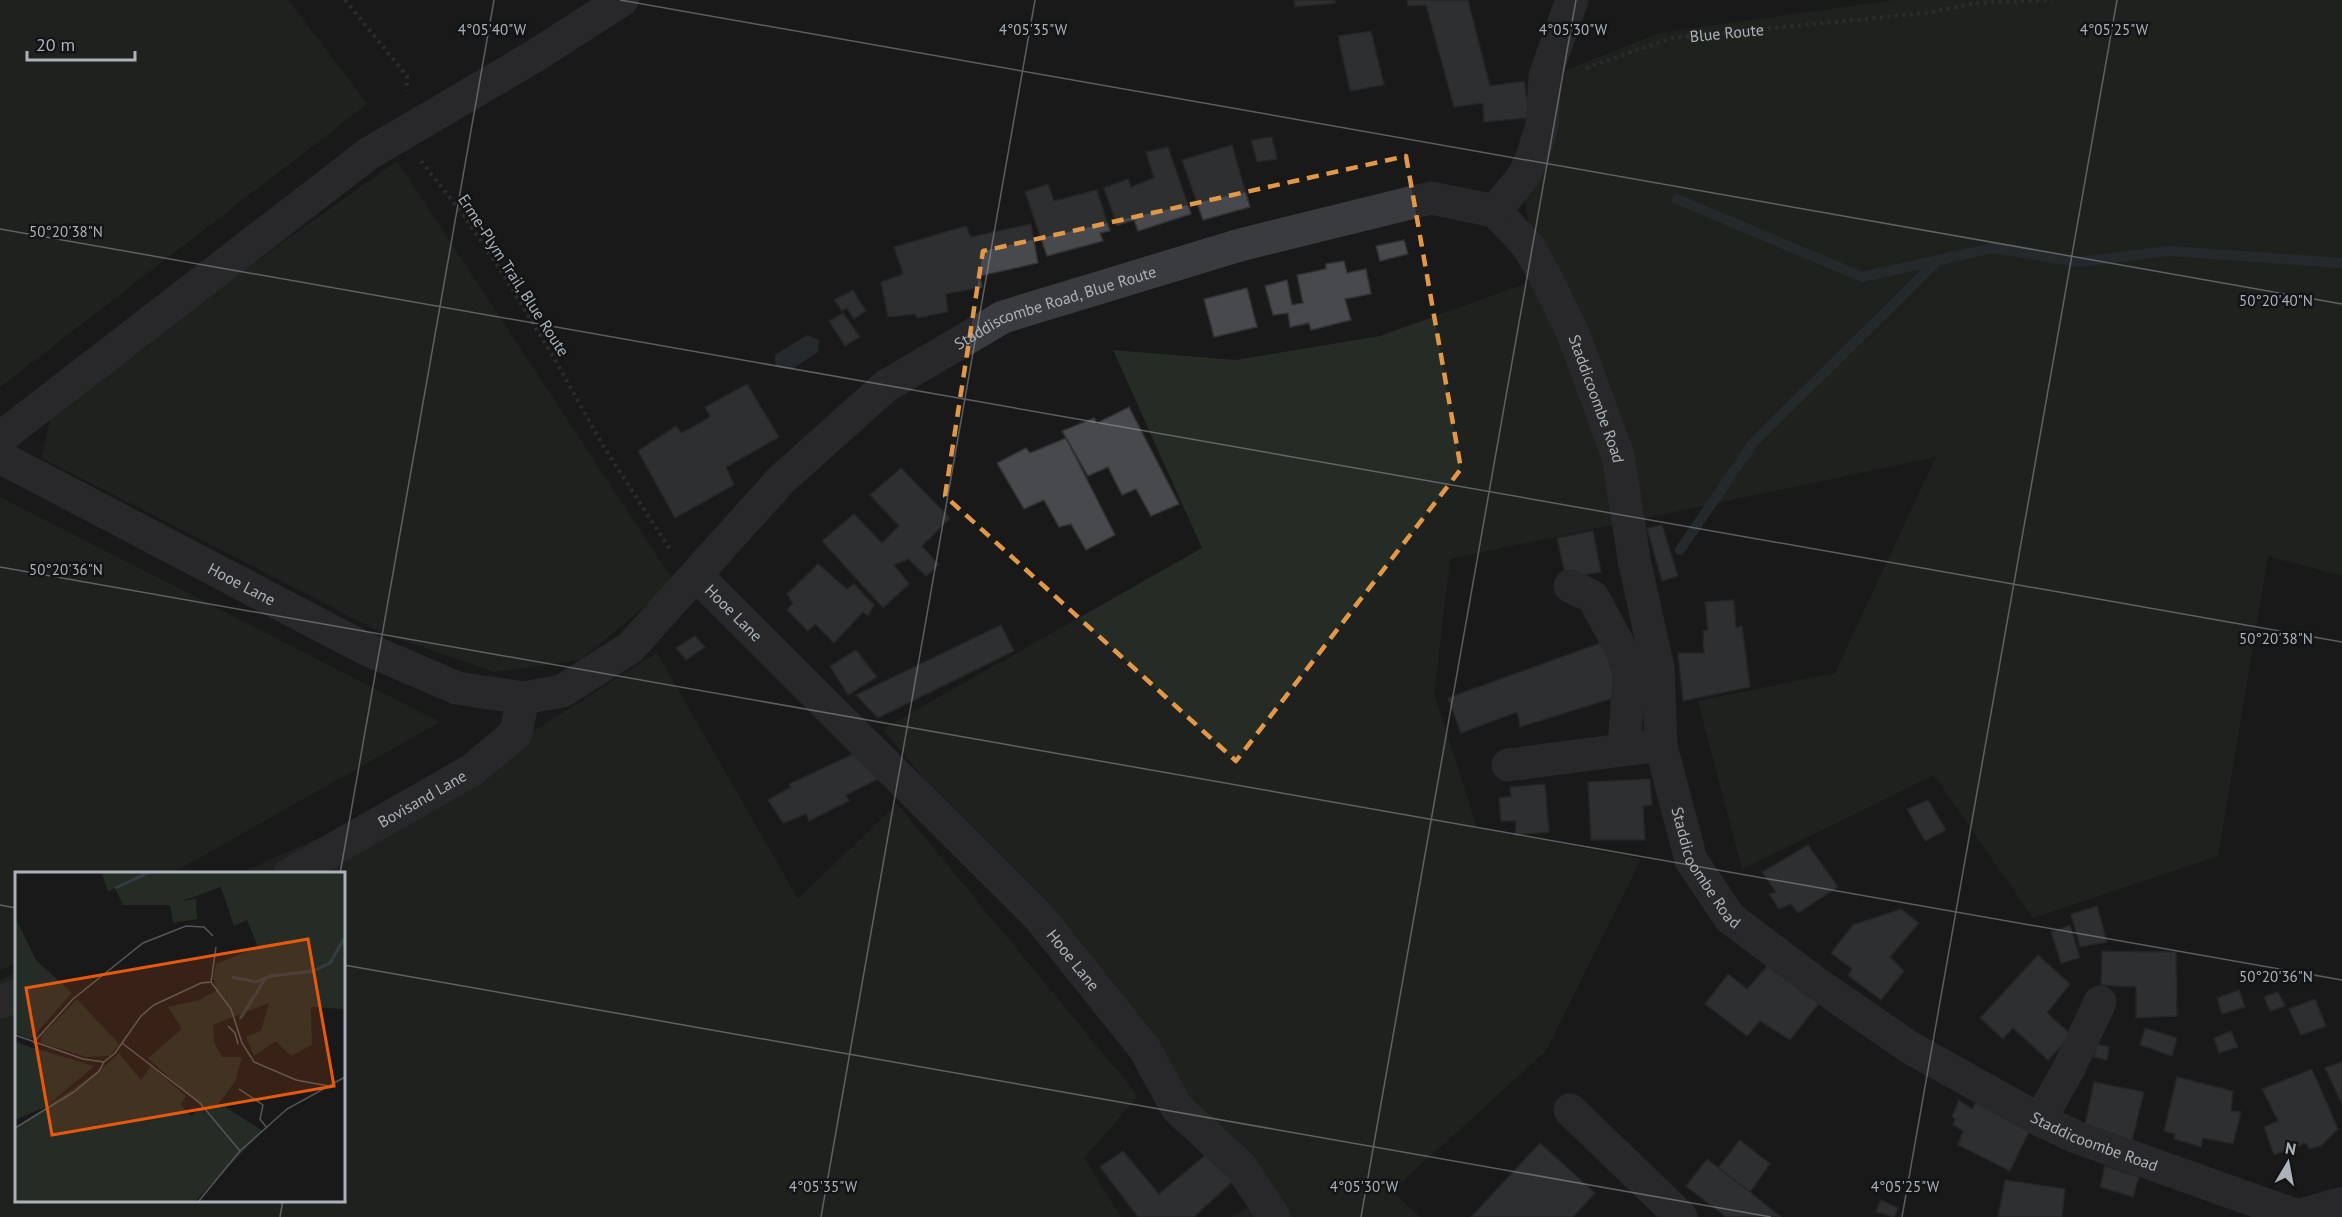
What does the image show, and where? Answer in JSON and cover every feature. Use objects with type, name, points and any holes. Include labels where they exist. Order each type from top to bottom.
[{"type":"street","points":[[0,438],[368,154],[407,128],[622,0]]},
{"type":"street","points":[[1495,211],[1522,178],[1530,163],[1542,126],[1545,76],[1572,0]]},
{"type":"street","name":"Staddiscombe Road, Blue Route","points":[[697,576],[781,480],[886,386],[1003,317],[1240,245],[1431,198],[1495,211]]},
{"type":"street","name":"Staddicoombe Road","points":[[1495,211],[1528,246],[1545,276],[1573,333],[1618,456],[1635,564],[1658,668],[1662,746],[1690,860],[1730,918],[1812,980],[1910,1047],[2040,1120],[2076,1137],[2296,1216]]},
{"type":"street","name":"Hooe Lane","points":[[0,457],[364,648],[457,688],[523,698],[562,691],[630,648],[697,576],[1039,917],[1144,1048],[1177,1108],[1240,1166],[1274,1217]]},
{"type":"street","points":[[1570,586],[1593,597],[1622,651],[1629,675],[1624,749]]},
{"type":"street","name":"Bovisand Lane","points":[[293,872],[472,770],[516,733],[523,698]]},
{"type":"street","points":[[1508,765],[1662,746]]},
{"type":"street","points":[[0,1002],[15,996]]},
{"type":"street","points":[[2040,1120],[2069,1068],[2100,1002]]},
{"type":"street","points":[[1570,1110],[1681,1217]]},
{"type":"street","points":[[2296,1216],[2342,1203]]},
{"type":"path","name":"Erme-Plym Trail, Blue Route","points":[[345,0],[407,76],[407,128],[417,156],[462,213],[501,271],[555,358],[602,444],[672,553]]},
{"type":"path","name":"Blue Route","points":[[1545,90],[1572,74],[1671,38],[1926,13],[1976,3],[2052,0]]},
{"type":"highlighted area","points":[[1406,156],[1461,469],[1236,761],[945,496],[983,251]]},
{"type":"shaded area","points":[[0,0],[288,0],[367,104],[0,387]]},
{"type":"shaded area","points":[[1894,0],[2342,0],[2342,576],[2268,556],[2218,856],[2033,918],[1934,775],[1742,869],[1698,701],[1835,673],[1936,457],[1450,559],[1434,693],[1477,828],[1641,859],[1546,1051],[1392,1191],[1420,1217],[1231,1217],[1255,1203],[1039,917],[883,729],[1202,548],[1113,350],[1236,360],[1380,336],[1536,280],[1522,178],[1533,125],[1567,70],[1659,33]]},
{"type":"shaded area","points":[[397,161],[674,582],[580,660],[495,672],[387,635],[42,458],[53,407]]},
{"type":"shaded area","points":[[807,335],[819,340],[818,352],[792,369],[779,368],[775,363],[775,355]]},
{"type":"shaded area","points":[[0,497],[440,722],[174,872],[15,872],[15,963],[0,971]]},
{"type":"shaded area","points":[[657,653],[798,899],[897,804],[1138,1096],[1084,1158],[1121,1217],[0,1217],[0,980],[15,973],[15,1202],[345,1202],[345,872],[242,872],[472,770]]},
{"type":"building","points":[[1294,0],[1335,0],[1335,3],[1295,7]]},
{"type":"building","points":[[1407,0],[1468,0],[1490,86],[1524,81],[1530,118],[1484,122],[1483,103],[1454,107],[1426,5],[1408,6]]},
{"type":"building","points":[[1371,31],[1384,85],[1350,91],[1338,36]]},
{"type":"building","points":[[1272,137],[1277,159],[1257,162],[1251,140]]},
{"type":"building","points":[[1232,145],[1250,207],[1203,220],[1182,160]]},
{"type":"building","points":[[1168,147],[1191,214],[1138,231],[1134,220],[1117,225],[1104,188],[1128,179],[1131,187],[1154,178],[1146,152]]},
{"type":"building","points":[[1048,184],[1054,201],[1097,190],[1110,231],[1100,233],[1103,241],[1047,256],[1025,192]]},
{"type":"building","points":[[1031,224],[1038,263],[980,276],[982,287],[946,294],[948,312],[917,318],[915,314],[888,317],[881,282],[903,274],[894,247],[966,226],[971,237]]},
{"type":"building","points":[[1404,240],[1408,254],[1380,261],[1376,246]]},
{"type":"building","points":[[1344,261],[1347,273],[1366,269],[1371,294],[1345,299],[1351,320],[1311,330],[1309,323],[1290,327],[1288,313],[1273,315],[1265,286],[1287,280],[1292,305],[1303,303],[1297,275],[1326,269],[1326,264]]},
{"type":"building","points":[[1247,288],[1257,327],[1214,337],[1204,299]]},
{"type":"building","points":[[853,290],[866,311],[854,319],[847,308],[842,311],[834,300]]},
{"type":"building","points":[[843,313],[860,337],[845,346],[829,321]]},
{"type":"building","points":[[747,384],[779,437],[726,467],[734,485],[675,518],[638,451],[676,426],[682,433],[710,417],[705,407]]},
{"type":"building","points":[[1129,407],[1179,504],[1151,516],[1136,489],[1122,495],[1108,467],[1088,476],[1062,431],[1094,418],[1097,423]]},
{"type":"building","points":[[1066,438],[1115,535],[1086,550],[1071,524],[1059,527],[1044,500],[1024,509],[997,463],[1026,448],[1030,453]]},
{"type":"building","points":[[901,468],[950,518],[922,546],[939,565],[926,576],[908,559],[894,565],[909,584],[883,608],[822,541],[854,514],[882,543],[899,526],[870,495]]},
{"type":"building","points":[[1662,525],[1678,576],[1662,581],[1647,528]]},
{"type":"building","points":[[1593,531],[1601,572],[1566,578],[1557,538]]},
{"type":"building","points":[[818,564],[847,589],[854,584],[874,605],[868,616],[863,612],[834,643],[815,624],[808,631],[787,610],[793,603],[787,594]]},
{"type":"building","points":[[1734,600],[1736,628],[1742,626],[1750,687],[1683,701],[1678,653],[1704,653],[1703,631],[1708,630],[1705,602]]},
{"type":"building","points":[[1001,625],[1014,651],[878,718],[856,695]]},
{"type":"building","points":[[695,636],[705,647],[686,660],[676,648]]},
{"type":"building","points":[[1611,639],[1620,696],[1520,727],[1517,712],[1461,733],[1448,698]]},
{"type":"building","points":[[856,650],[877,677],[848,695],[830,666]]},
{"type":"building","points":[[864,749],[882,777],[846,795],[849,801],[809,821],[806,814],[783,823],[768,800],[791,787],[789,784]]},
{"type":"building","points":[[1650,779],[1652,805],[1643,806],[1645,840],[1591,840],[1588,782]]},
{"type":"building","points":[[1545,784],[1549,832],[1515,835],[1516,821],[1501,821],[1499,798],[1511,796],[1510,787]]},
{"type":"building","points":[[1928,800],[1946,830],[1925,841],[1907,809]]},
{"type":"building","points":[[1808,845],[1838,887],[1798,913],[1791,904],[1779,909],[1769,894],[1776,892],[1762,872]]},
{"type":"building","points":[[2097,906],[2107,942],[2080,947],[2071,914]]},
{"type":"building","points":[[1901,909],[1919,923],[1890,957],[1904,971],[1881,1000],[1848,975],[1852,969],[1831,953],[1853,925]]},
{"type":"building","points":[[2070,925],[2080,958],[2061,963],[2051,932]]},
{"type":"building","points":[[2102,951],[2176,952],[2177,1016],[2136,1018],[2136,987],[2101,985]]},
{"type":"building","points":[[2038,955],[2070,984],[2047,1013],[2072,1035],[2048,1060],[2013,1028],[2003,1039],[1980,1018]]},
{"type":"building","points":[[1772,961],[1819,1003],[1790,1040],[1760,1021],[1747,1036],[1705,1004],[1728,974],[1747,989]]},
{"type":"building","points":[[2239,990],[2245,1007],[2222,1014],[2217,998]]},
{"type":"building","points":[[2278,992],[2285,1006],[2270,1011],[2264,997]]},
{"type":"building","points":[[2315,999],[2326,1026],[2301,1035],[2289,1009]]},
{"type":"building","points":[[2145,1028],[2177,1038],[2172,1056],[2140,1045]]},
{"type":"building","points":[[2231,1031],[2238,1047],[2219,1053],[2214,1038]]},
{"type":"building","points":[[2097,1044],[2109,1047],[2107,1060],[2094,1057]]},
{"type":"building","points":[[2342,1062],[2342,1104],[2325,1068]]},
{"type":"building","points":[[2312,1069],[2338,1129],[2321,1146],[2309,1149],[2306,1143],[2274,1155],[2264,1127],[2278,1121],[2262,1089]]},
{"type":"building","points":[[2177,1077],[2233,1091],[2231,1111],[2241,1112],[2233,1144],[2203,1138],[2201,1147],[2174,1139],[2175,1134],[2164,1131]]},
{"type":"building","points":[[2094,1082],[2144,1092],[2131,1145],[2084,1130]]},
{"type":"building","points":[[1959,1100],[1972,1109],[1976,1102],[2030,1129],[2010,1171],[1958,1145],[1963,1131],[1953,1125],[1955,1119],[1952,1116]]},
{"type":"building","points":[[1740,1140],[1770,1164],[1750,1192],[1718,1168]]},
{"type":"building","points":[[1540,1143],[1595,1193],[1573,1217],[1471,1217]]},
{"type":"building","points":[[1123,1151],[1159,1194],[1209,1152],[1234,1180],[1194,1217],[1138,1217],[1100,1167]]},
{"type":"building","points":[[1707,1159],[1781,1217],[1726,1217],[1686,1186]]},
{"type":"building","points":[[2105,1166],[2139,1177],[2133,1197],[2100,1187]]},
{"type":"building","points":[[2005,1180],[2065,1189],[2062,1217],[1998,1217]]},
{"type":"building","points":[[1881,1200],[1898,1208],[1894,1217],[1876,1212]]},
{"type":"waterway","points":[[1677,199],[1862,277],[1993,248],[2079,262],[2169,251],[2342,263]]},
{"type":"waterway","points":[[1680,550],[1753,443],[1938,260]]}]
